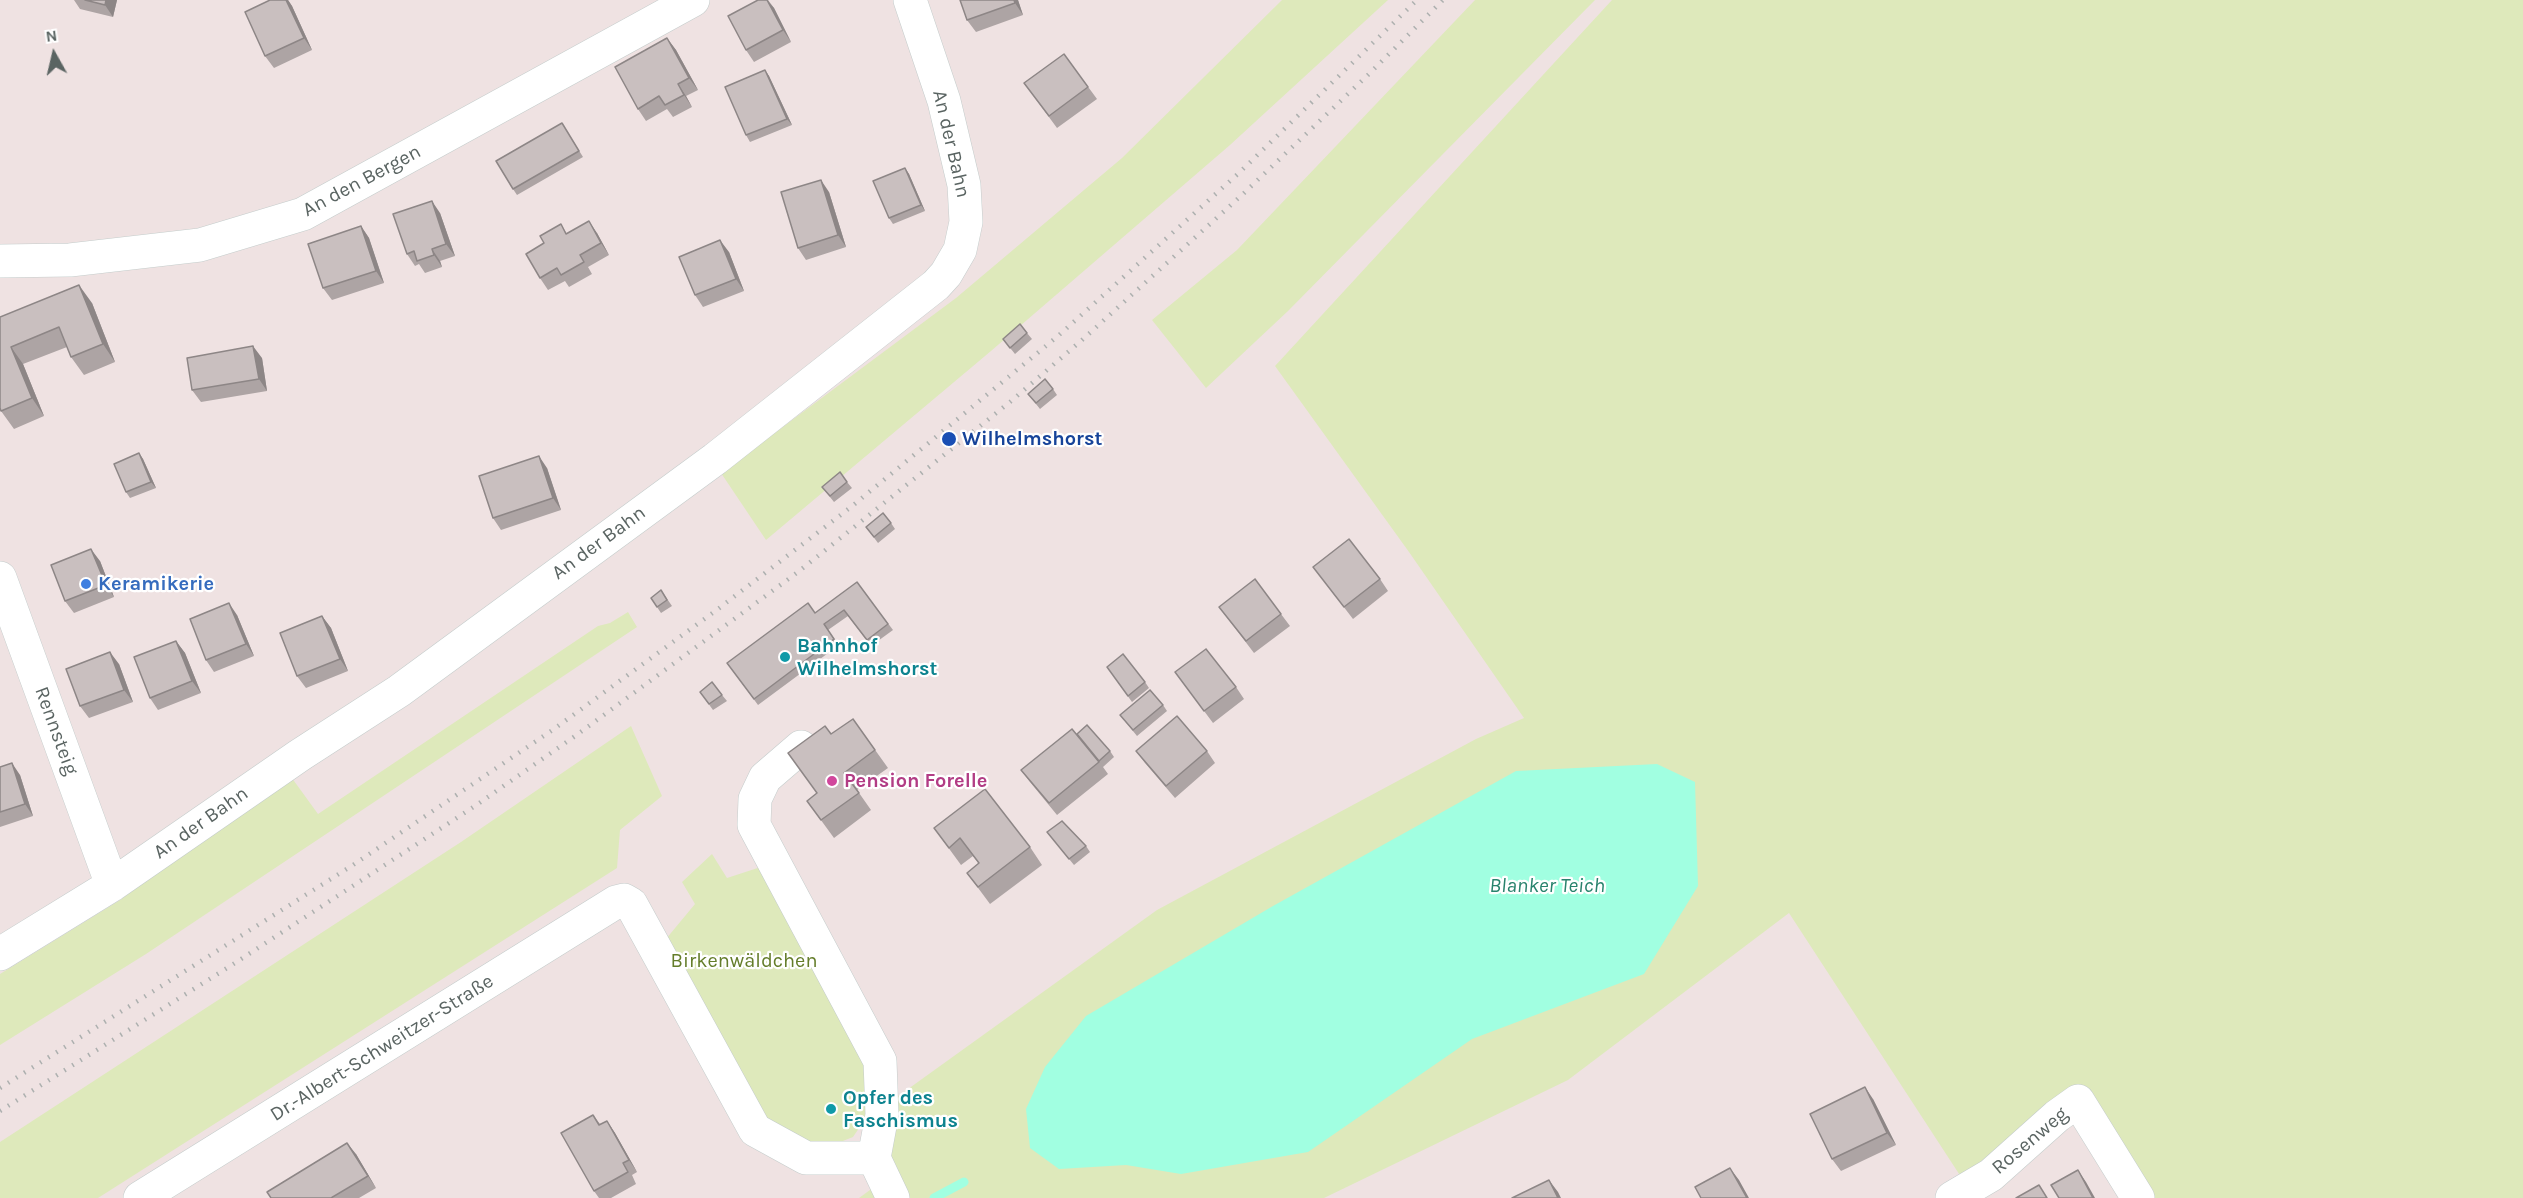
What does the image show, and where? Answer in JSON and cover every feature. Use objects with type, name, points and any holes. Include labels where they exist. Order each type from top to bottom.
[{"type":"street","name":"An den Bergen","points":[[0,261],[70,260],[200,245],[303,214],[693,0]]},
{"type":"street","name":"An der Bahn","points":[[0,954],[112,885],[300,755],[399,690],[715,459],[936,285],[946,274],[960,250],[966,222],[964,185],[944,100],[910,0]]},
{"type":"street","name":"Rennsteig","points":[[0,578],[112,885]]},
{"type":"street","points":[[801,747],[765,778],[755,798],[754,825],[880,1061],[884,1180]]},
{"type":"street","name":"Dr.-Albert-Schweitzer-Straße","points":[[140,1198],[616,902],[624,900],[631,904],[755,1130],[806,1158],[884,1180]]},
{"type":"street","name":"Rosenweg","points":[[1952,1198],[1991,1175],[2057,1116],[2078,1101],[2138,1198]]},
{"type":"green space","points":[[1282,0],[1388,0],[1230,145],[991,351],[766,540],[721,473],[956,298],[1122,158]]},
{"type":"green space","points":[[1475,0],[1595,0],[1288,311],[1206,388],[1152,320],[1237,250]]},
{"type":"green space","points":[[1612,0],[2523,0],[2523,1198],[2136,1198],[2069,1090],[1963,1180],[1789,913],[1568,1080],[1324,1198],[859,1198],[870,1190],[890,1102],[1157,910],[1476,739],[1524,718],[1409,552],[1275,366]]},
{"type":"green space","points":[[628,612],[637,627],[146,954],[0,1045],[0,974],[120,900],[289,774],[318,814],[598,626],[610,623]]},
{"type":"green space","points":[[631,726],[662,796],[620,830],[617,868],[98,1198],[0,1198],[0,1142],[461,842]]},
{"type":"green space","name":"Birkenwäldchen","points":[[712,854],[727,878],[773,863],[870,1060],[874,1106],[853,1137],[825,1148],[755,1130],[656,951],[695,904],[682,882]]},
{"type":"water","name":"Blanker Teich","points":[[1657,764],[1695,782],[1698,886],[1644,974],[1472,1039],[1308,1152],[1181,1174],[1126,1165],[1059,1169],[1030,1148],[1026,1109],[1045,1067],[1086,1016],[1273,906],[1516,771]]},
{"type":"building","points":[[85,0],[106,0],[105,5]]},
{"type":"building","points":[[270,0],[286,0],[304,38],[265,56],[245,12]]},
{"type":"building","points":[[758,0],[767,0],[783,30],[746,50],[728,16]]},
{"type":"building","points":[[960,0],[1014,0],[1015,3],[967,20]]},
{"type":"building","points":[[667,38],[689,78],[678,84],[684,95],[665,105],[659,96],[638,109],[615,67]]},
{"type":"building","points":[[1064,54],[1088,87],[1049,116],[1024,83]]},
{"type":"building","points":[[765,70],[787,119],[746,135],[725,87]]},
{"type":"building","points":[[562,123],[579,151],[513,189],[496,161]]},
{"type":"building","points":[[905,168],[921,205],[889,218],[873,181]]},
{"type":"building","points":[[821,180],[838,235],[798,248],[781,192]]},
{"type":"building","points":[[432,201],[446,244],[432,249],[434,255],[417,261],[414,251],[407,254],[393,214]]},
{"type":"building","points":[[589,221],[601,243],[580,255],[584,262],[561,275],[557,268],[540,278],[526,254],[544,243],[540,236],[561,224],[566,234]]},
{"type":"building","points":[[361,226],[376,271],[323,288],[308,244]]},
{"type":"building","points":[[720,240],[736,279],[695,295],[679,257]]},
{"type":"building","points":[[79,285],[103,344],[71,357],[59,327],[11,347],[32,398],[1,411],[0,317]]},
{"type":"building","points":[[1020,324],[1027,333],[1010,348],[1003,339]]},
{"type":"building","points":[[253,346],[259,379],[192,390],[187,358]]},
{"type":"building","points":[[1045,379],[1053,389],[1036,403],[1028,394]]},
{"type":"building","points":[[139,453],[151,482],[126,492],[114,464]]},
{"type":"building","points":[[539,456],[553,498],[493,518],[479,476]]},
{"type":"building","points":[[840,472],[847,482],[830,496],[822,487]]},
{"type":"building","points":[[883,513],[891,523],[874,537],[866,527]]},
{"type":"building","points":[[1349,539],[1380,579],[1344,607],[1313,567]]},
{"type":"building","points":[[91,549],[106,585],[65,601],[51,565]]},
{"type":"building","points":[[1255,579],[1281,614],[1246,641],[1219,607]]},
{"type":"building","name":"Bahnhof Wilhelmshorst","points":[[857,582],[888,624],[867,640],[844,610],[824,624],[834,639],[754,699],[727,663],[808,603],[815,613]]},
{"type":"building","points":[[661,590],[667,600],[657,607],[651,598]]},
{"type":"building","points":[[229,603],[246,644],[206,660],[190,619]]},
{"type":"building","points":[[322,616],[340,659],[297,676],[280,633]]},
{"type":"building","points":[[176,641],[192,681],[150,698],[134,657]]},
{"type":"building","points":[[1206,649],[1236,687],[1204,711],[1175,672]]},
{"type":"building","points":[[110,652],[124,690],[80,706],[66,669]]},
{"type":"building","points":[[1123,654],[1145,682],[1128,696],[1107,667]]},
{"type":"building","points":[[712,682],[722,695],[709,704],[700,692]]},
{"type":"building","points":[[1150,690],[1163,705],[1133,730],[1120,715]]},
{"type":"building","points":[[1177,716],[1207,751],[1166,786],[1136,751]]},
{"type":"building","points":[[853,719],[875,750],[844,773],[859,793],[821,820],[807,801],[817,793],[788,753],[825,726],[831,734]]},
{"type":"building","points":[[1087,725],[1110,751],[1099,761],[1077,734]]},
{"type":"building","points":[[1072,729],[1099,762],[1049,803],[1021,770]]},
{"type":"building","points":[[12,763],[25,804],[0,812],[0,767]]},
{"type":"building","points":[[985,789],[1030,847],[978,887],[967,873],[979,863],[960,838],[949,848],[934,828]]},
{"type":"building","points":[[1062,821],[1086,846],[1069,859],[1047,832]]},
{"type":"building","points":[[1865,1087],[1887,1133],[1832,1159],[1810,1114]]},
{"type":"building","points":[[593,1115],[599,1125],[607,1121],[629,1160],[623,1163],[628,1172],[594,1191],[561,1133]]},
{"type":"building","points":[[347,1143],[368,1176],[331,1198],[271,1198],[267,1192]]},
{"type":"building","points":[[1730,1168],[1747,1198],[1701,1198],[1695,1187]]},
{"type":"building","points":[[2078,1170],[2093,1198],[2059,1198],[2051,1185]]},
{"type":"building","points":[[1549,1180],[1558,1198],[1512,1198]]},
{"type":"building","points":[[2039,1185],[2047,1198],[2016,1198]]},
{"type":"waterway","points":[[934,1198],[964,1182]]},
{"type":"railway","points":[[0,1088],[353,865],[554,729],[718,609],[851,507],[1058,336],[1240,172],[1417,0]]},
{"type":"railway","points":[[0,1111],[235,963],[475,806],[578,734],[798,572],[1010,402],[1082,340],[1243,194],[1443,0]]},
{"type":"place","name":"Wilhelmshorst","points":[[949,439]]},
{"type":"place","name":"Keramikerie","points":[[86,584]]},
{"type":"place","name":"Bahnhof Wilhelmshorst","points":[[785,657]]},
{"type":"place","name":"Pension Forelle","points":[[832,781]]},
{"type":"place","name":"Opfer des Faschismus","points":[[831,1109]]}]
